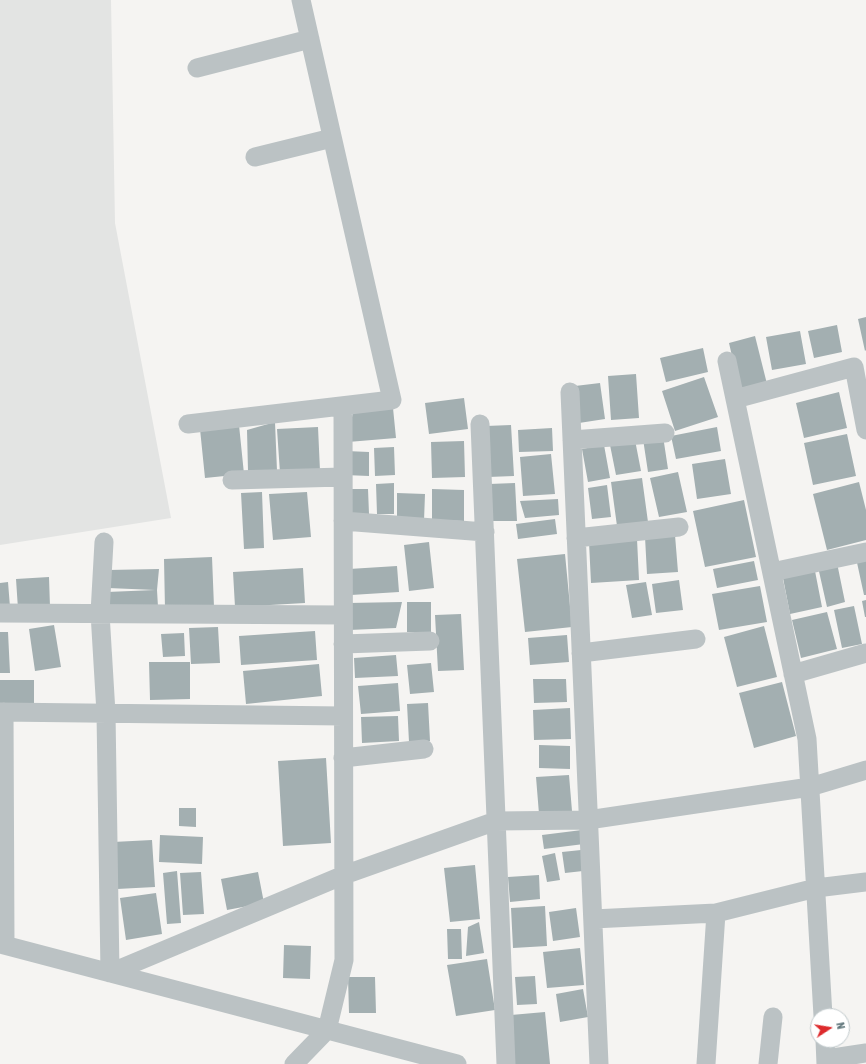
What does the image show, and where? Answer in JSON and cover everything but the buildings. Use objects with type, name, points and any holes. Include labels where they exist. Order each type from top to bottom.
[{"type":"street","points":[[188,424],[392,400],[301,0]]},
{"type":"street","points":[[197,68],[310,39]]},
{"type":"street","points":[[255,157],[332,138]]},
{"type":"street","points":[[727,361],[807,738],[823,1008]]},
{"type":"street","points":[[735,399],[860,364],[866,430]]},
{"type":"street","points":[[570,392],[599,1064]]},
{"type":"street","points":[[294,1064],[327,1030],[344,960],[343,406]]},
{"type":"street","points":[[480,424],[506,1064]]},
{"type":"street","points":[[572,440],[665,433]]},
{"type":"street","points":[[232,480],[343,477]]},
{"type":"street","points":[[343,521],[485,532]]},
{"type":"street","points":[[576,538],[679,527]]},
{"type":"street","points":[[104,542],[100,613],[106,713],[110,973]]},
{"type":"street","points":[[772,572],[866,552]]},
{"type":"street","points":[[0,613],[343,615]]},
{"type":"street","points":[[581,653],[696,639]]},
{"type":"street","points":[[343,644],[430,641]]},
{"type":"street","points":[[794,674],[866,653]]},
{"type":"street","points":[[343,716],[2,712],[2,945],[457,1064]]},
{"type":"street","points":[[343,758],[424,749]]},
{"type":"street","points":[[110,973],[344,875],[496,820],[588,820],[810,787],[866,770]]},
{"type":"street","points":[[593,919],[716,913],[816,888],[866,882]]},
{"type":"street","points":[[706,1064],[716,913]]},
{"type":"street","points":[[768,1064],[773,1017]]},
{"type":"street","points":[[825,1048],[826,1062],[866,1053]]},
{"type":"shaded area","points":[[0,0],[111,0],[115,223],[171,518],[0,545]]}]
